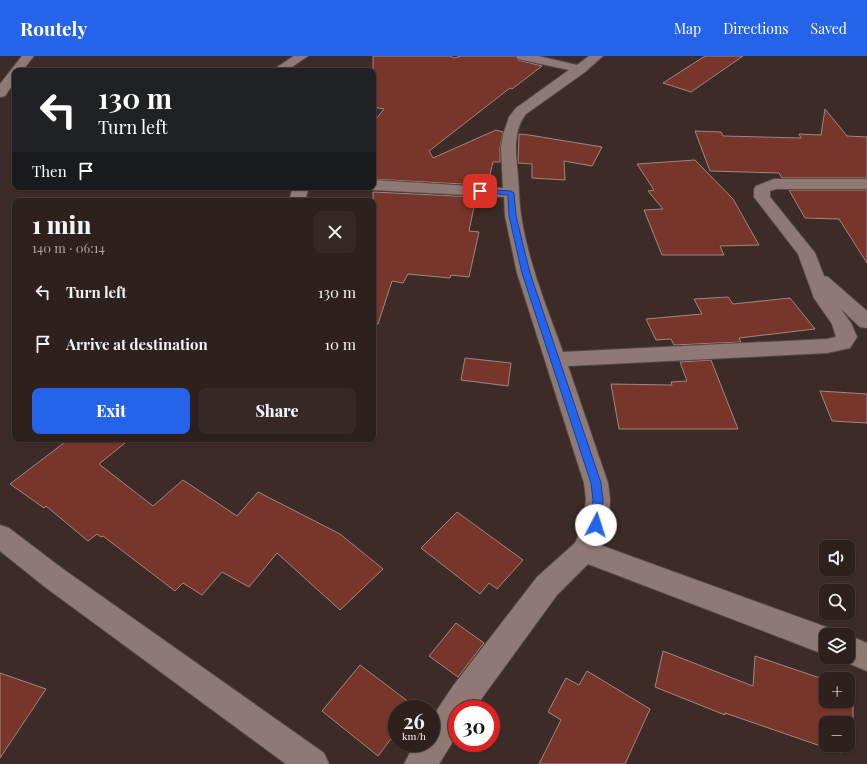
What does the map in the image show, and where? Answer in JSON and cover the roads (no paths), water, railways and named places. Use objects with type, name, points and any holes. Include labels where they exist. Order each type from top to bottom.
[{"type":"street","points":[[18,68],[28,56]]},
{"type":"street","points":[[283,68],[302,56]]},
{"type":"street","points":[[522,56],[581,69]]},
{"type":"street","points":[[420,764],[464,697],[547,586],[584,551],[596,525],[598,500],[596,483],[526,273],[513,216],[508,148],[510,135],[516,117],[521,111],[597,56]]},
{"type":"street","points":[[0,93],[12,75]]},
{"type":"street","points":[[847,337],[841,323],[823,298],[806,253],[762,197],[762,189],[780,183],[867,184]]},
{"type":"street","points":[[376,185],[511,193]]},
{"type":"street","points":[[813,272],[867,322]]},
{"type":"street","points":[[554,360],[826,346],[843,343],[847,337]]},
{"type":"street","points":[[847,337],[867,337]]},
{"type":"street","points":[[0,536],[54,578],[312,764]]},
{"type":"street","points":[[584,551],[819,638]]},
{"type":"street","points":[[855,652],[867,656]]}]
